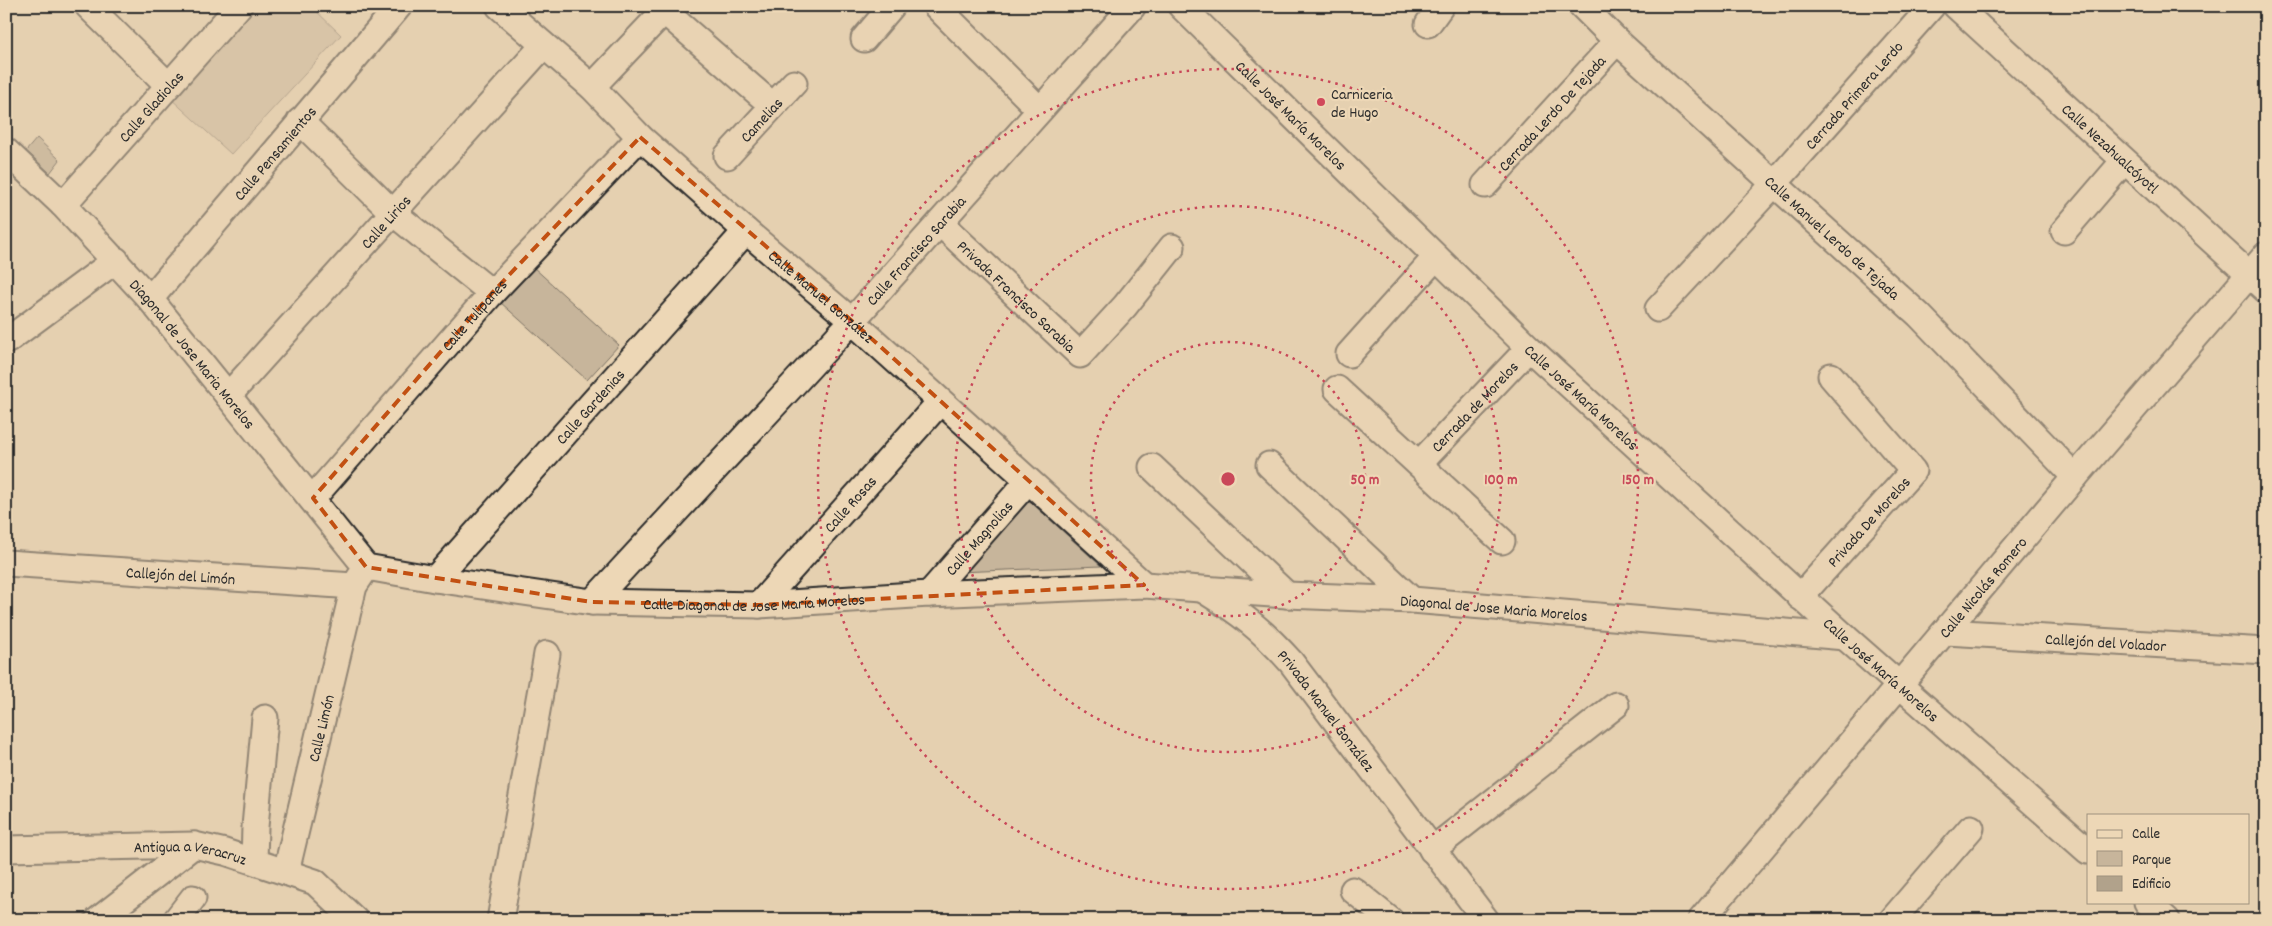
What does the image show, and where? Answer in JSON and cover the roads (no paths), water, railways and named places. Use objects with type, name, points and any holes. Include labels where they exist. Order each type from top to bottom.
[{"type":"street","points":[[88,6],[168,85]]},
{"type":"street","name":"Calle Gladiolas","points":[[63,205],[239,6]]},
{"type":"street","name":"Calle Pensamientos","points":[[150,299],[399,6]]},
{"type":"street","name":"Calle Manuel González","points":[[499,6],[592,87],[640,137],[746,232],[852,321],[1144,585]]},
{"type":"street","points":[[864,39],[892,6]]},
{"type":"street","points":[[936,6],[1040,110]]},
{"type":"street","name":"Calle Francisco Sarabia","points":[[592,602],[852,321],[1133,6]]},
{"type":"street","name":"Calle José María Morelos","points":[[1181,6],[1529,348],[1800,597],[2087,850]]},
{"type":"street","name":"Calle Manuel Lerdo de Tejada","points":[[1582,6],[1617,41],[1919,315],[2075,477]]},
{"type":"street","name":"Cerrada Primera Lerdo","points":[[1774,184],[1932,6]]},
{"type":"street","name":"Calle Nezahualcóyotl","points":[[1956,6],[2257,282]]},
{"type":"street","points":[[592,87],[666,9],[772,105]]},
{"type":"street","name":"Cerrada Lerdo De Tejada","points":[[1485,185],[1617,41]]},
{"type":"street","name":"Calle Lirios","points":[[228,396],[543,46]]},
{"type":"street","name":"Camelias","points":[[727,156],[794,83]]},
{"type":"street","points":[[300,121],[392,212],[492,293]]},
{"type":"street","name":"Calle Tulipanes","points":[[313,498],[492,293],[640,137]]},
{"type":"street","name":"Diagonal de Jose Maria Morelos","points":[[6,151],[63,205],[116,260],[150,299],[313,498],[360,576]]},
{"type":"street","points":[[2064,231],[2124,161]]},
{"type":"street","points":[[1658,309],[1774,184]]},
{"type":"street","name":"Privada Francisco Sarabia","points":[[940,223],[1080,355],[1125,306],[1172,247]]},
{"type":"street","name":"Calle Gardenias","points":[[435,580],[746,232]]},
{"type":"street","name":"Calle Nicolás Romero","points":[[1701,920],[2075,477],[2257,282],[2266,255]]},
{"type":"street","points":[[1349,354],[1436,258]]},
{"type":"street","points":[[8,340],[116,260]]},
{"type":"street","name":"Cerrada de Morelos","points":[[1418,464],[1529,348]]},
{"type":"street","name":"Privada De Morelos","points":[[1800,597],[1913,471],[1831,376]]},
{"type":"street","name":"Cerrada de Morelos","points":[[1337,389],[1502,541]]},
{"type":"street","name":"Calle Rosas","points":[[759,605],[940,402]]},
{"type":"street","points":[[1269,465],[1412,600]]},
{"type":"street","points":[[1152,467],[1287,595]]},
{"type":"street","name":"Calle Magnolias","points":[[929,594],[1028,481]]},
{"type":"street","name":"Callejón del Limón","points":[[6,563],[360,576]]},
{"type":"street","name":"Calle Diagonal de Jose María Morelos","points":[[360,576],[435,580],[592,602],[759,605],[929,594],[1144,585]]},
{"type":"street","name":"Calle Limón","points":[[286,872],[360,576]]},
{"type":"street","name":"Diagonal de Jose Maria Morelos","points":[[1144,585],[1287,595],[1412,600],[1845,637]]},
{"type":"street","name":"Privada Manuel González","points":[[1203,590],[1241,613],[1265,633],[1291,662],[1486,920]]},
{"type":"street","name":"Callejón del Volador","points":[[1946,632],[2266,651]]},
{"type":"street","points":[[500,920],[547,654]]},
{"type":"street","points":[[1432,850],[1616,706]]},
{"type":"street","points":[[254,861],[255,827],[265,718]]},
{"type":"street","points":[[1894,919],[1971,828]]},
{"type":"street","points":[[98,920],[194,845]]},
{"type":"street","name":"Antigua a Veracruz","points":[[10,847],[194,845],[225,852],[315,882],[356,920]]},
{"type":"street","points":[[1353,890],[1390,920]]},
{"type":"street","points":[[2149,904],[2167,920]]},
{"type":"place","name":"Carniceria de Hugo","points":[[1321,102]]}]
